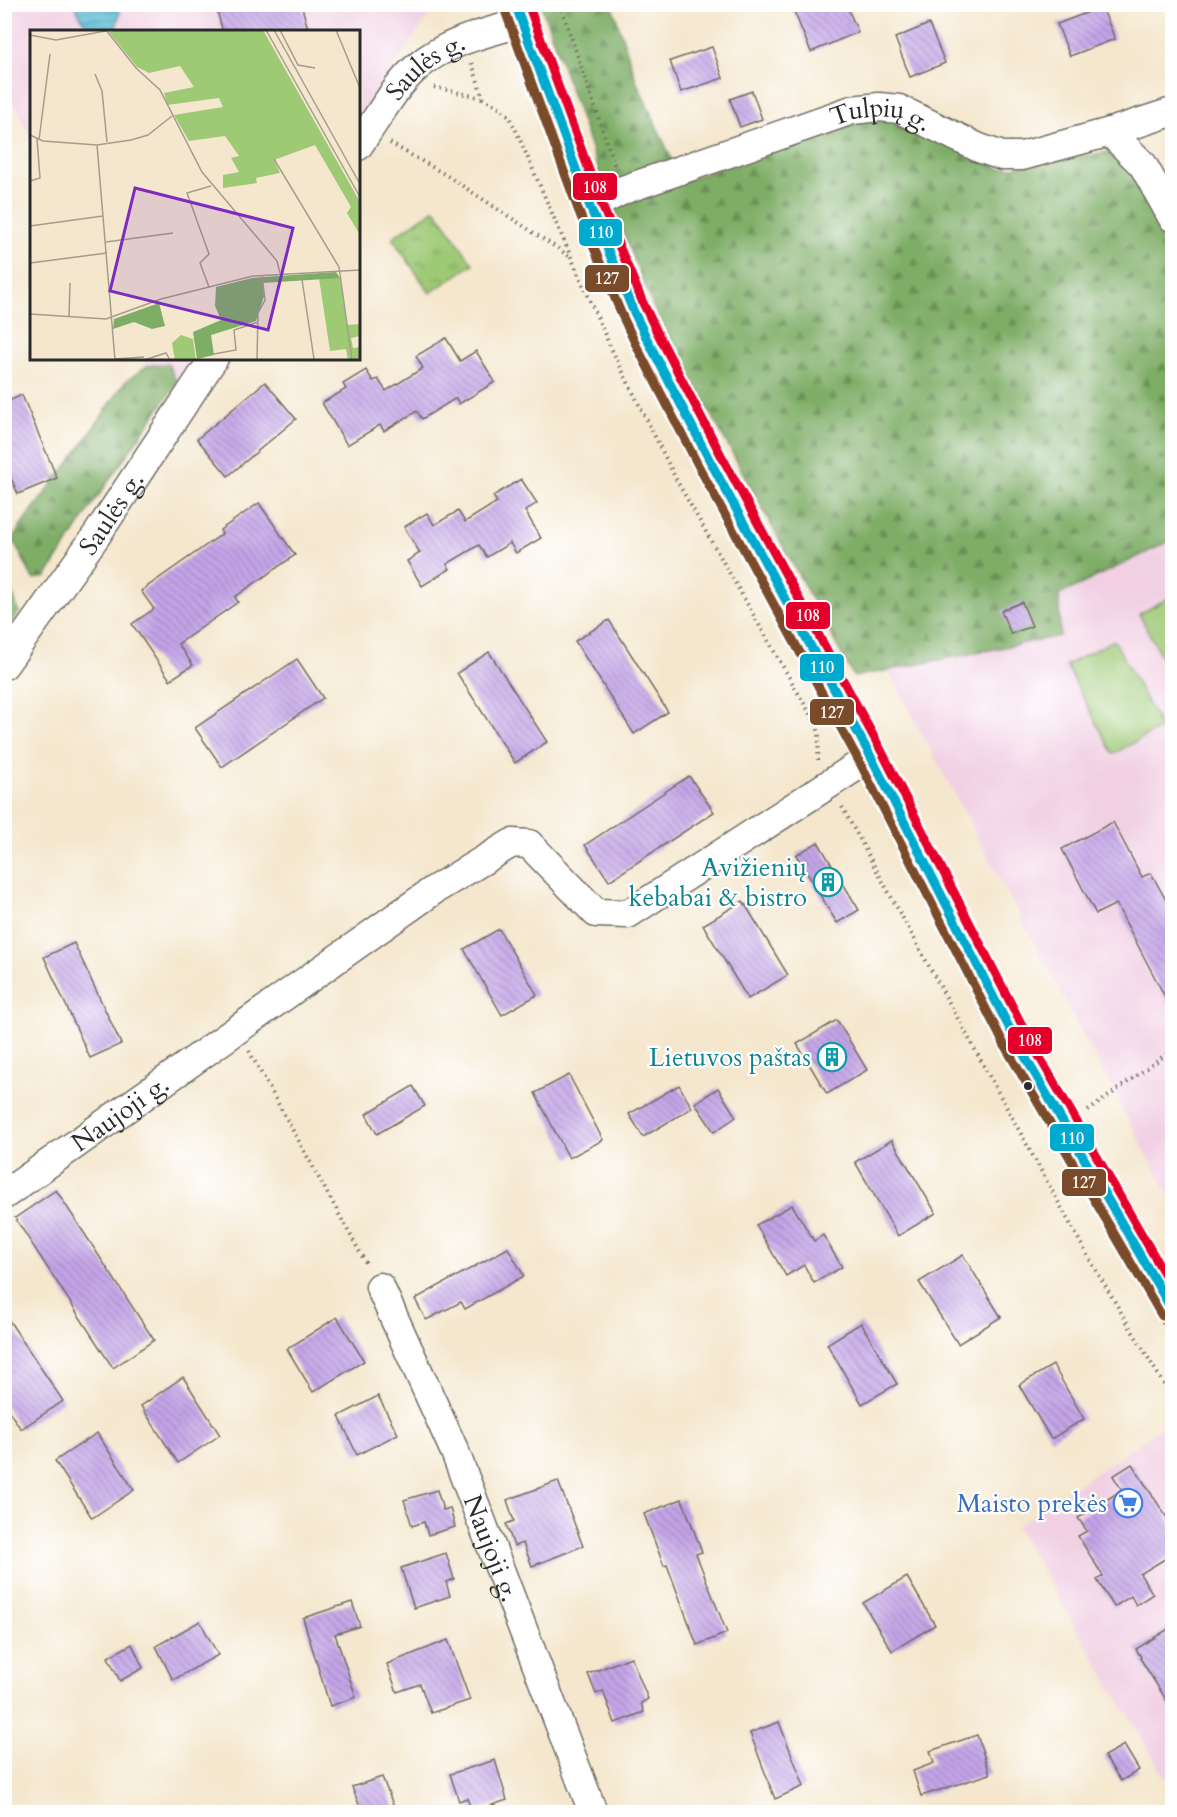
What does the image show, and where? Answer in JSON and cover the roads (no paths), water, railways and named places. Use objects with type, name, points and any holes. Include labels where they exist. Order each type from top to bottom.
[{"type":"main road","points":[[518,14],[590,207],[646,337],[710,461],[871,757],[1017,1044],[1173,1310]]},
{"type":"street","name":"Saulės g.","points":[[364,138],[399,87],[416,68],[440,52],[518,14]]},
{"type":"street","name":"Tulpių g.","points":[[590,207],[623,190],[852,110],[879,107],[899,109],[1002,156],[1022,156],[1173,112]]},
{"type":"street","points":[[1110,132],[1143,165],[1173,218]]},
{"type":"street","name":"Saulės g.","points":[[4,665],[96,536],[213,360]]},
{"type":"street","name":"Naujoji g.","points":[[4,1195],[434,890],[512,843],[529,844],[596,913],[628,914],[871,757]]},
{"type":"street","name":"Naujoji g.","points":[[380,1287],[454,1452],[593,1812]]},
{"type":"water","points":[[74,5],[117,5],[120,13],[116,28],[88,30]]},
{"type":"place","name":"Avižienių kebabai & bistro","points":[[828,882]]},
{"type":"place","name":"Lietuvos paštas","points":[[832,1057]]},
{"type":"place","name":"Maisto prekės","points":[[1128,1503]]}]
